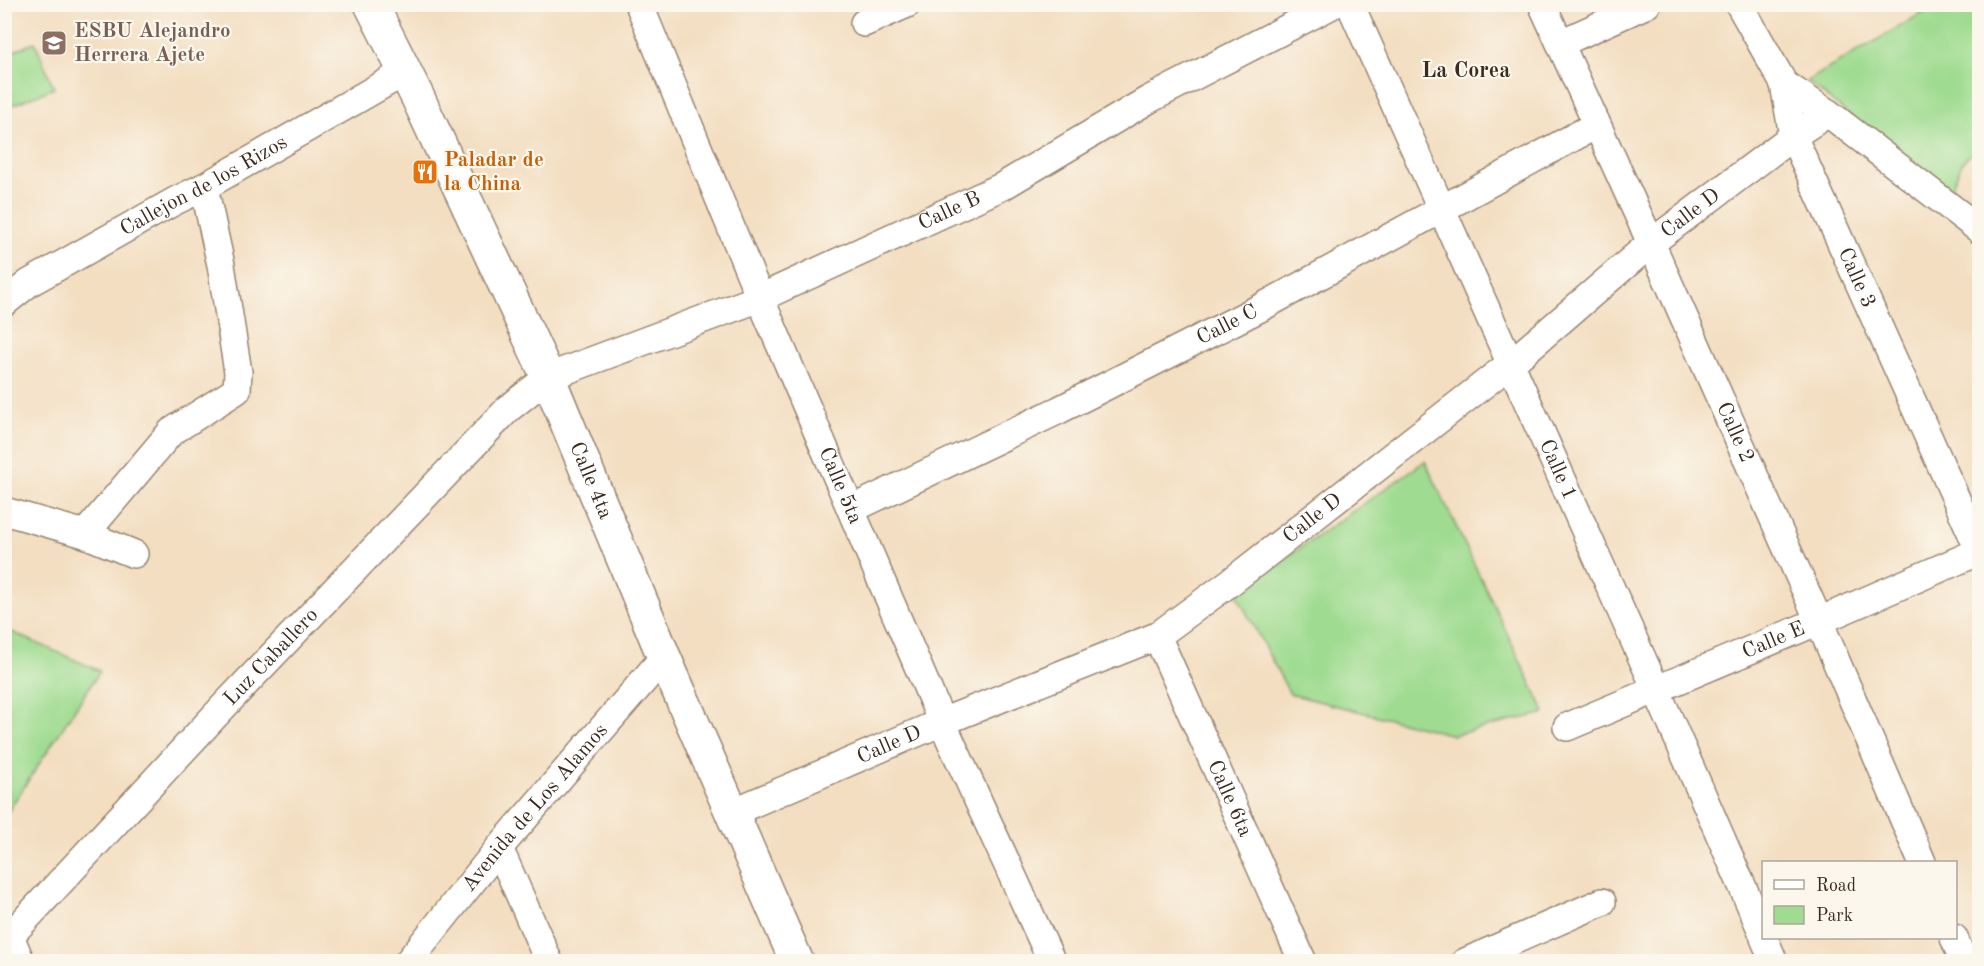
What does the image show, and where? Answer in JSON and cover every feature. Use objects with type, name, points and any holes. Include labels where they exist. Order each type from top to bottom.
[{"type":"main road","name":"Calle 4ta","points":[[371,4],[548,377],[664,657],[797,962]]},
{"type":"street","name":"Calle 5ta","points":[[639,4],[760,298],[942,722],[1052,962]]},
{"type":"street","points":[[864,23],[907,4]]},
{"type":"street","name":"Calle B","points":[[548,377],[760,298],[1004,186],[1148,100],[1334,4]]},
{"type":"street","name":"Calle 1","points":[[1350,4],[1655,690],[1765,950]]},
{"type":"street","name":"Calle 2","points":[[1542,4],[1819,621],[1922,861]]},
{"type":"street","points":[[1561,43],[1647,4]]},
{"type":"street","name":"Calle 3","points":[[1739,4],[1784,84],[1793,136],[1979,551]]},
{"type":"street","name":"Callejon de los Rizos","points":[[4,303],[29,283],[175,201],[204,188],[405,72]]},
{"type":"street","points":[[1784,84],[1828,113],[1980,230]]},
{"type":"street","name":"Calle D","points":[[733,812],[942,722],[1157,636],[1232,581],[1510,364],[1651,243],[1793,136],[1828,113]]},
{"type":"street","name":"Calle C","points":[[852,509],[1059,410],[1260,308],[1596,125]]},
{"type":"street","points":[[85,534],[171,432],[237,390],[238,372],[223,275],[204,188]]},
{"type":"street","name":"Luz Caballero","points":[[7,941],[225,705],[508,409],[548,377]]},
{"type":"street","points":[[4,511],[85,534],[134,554]]},
{"type":"street","name":"Calle E","points":[[1567,727],[1979,551]]},
{"type":"street","name":"Calle 6ta","points":[[1157,636],[1303,962]]},
{"type":"street","name":"Avenida de Los Alamos","points":[[408,962],[499,848],[664,657]]},
{"type":"street","points":[[499,848],[549,962]]},
{"type":"street","points":[[1465,962],[1602,902]]},
{"type":"street","points":[[1954,939],[1964,962]]},
{"type":"street","points":[[7,941],[21,962]]},
{"type":"green space","points":[[1936,5],[1979,5],[1979,146],[1963,161],[1948,195],[1807,81]]},
{"type":"green space","points":[[35,42],[54,88],[5,108],[5,55]]},
{"type":"green space","points":[[1425,461],[1545,713],[1453,735],[1290,694],[1236,593]]},
{"type":"green space","points":[[5,629],[100,671],[5,816]]},
{"type":"place","name":"ESBU Alejandro Herrera Ajete","points":[[54,43]]},
{"type":"place","name":"Paladar de la China","points":[[425,172]]},
{"type":"district","name":"La Corea","points":[[1466,71]]}]
